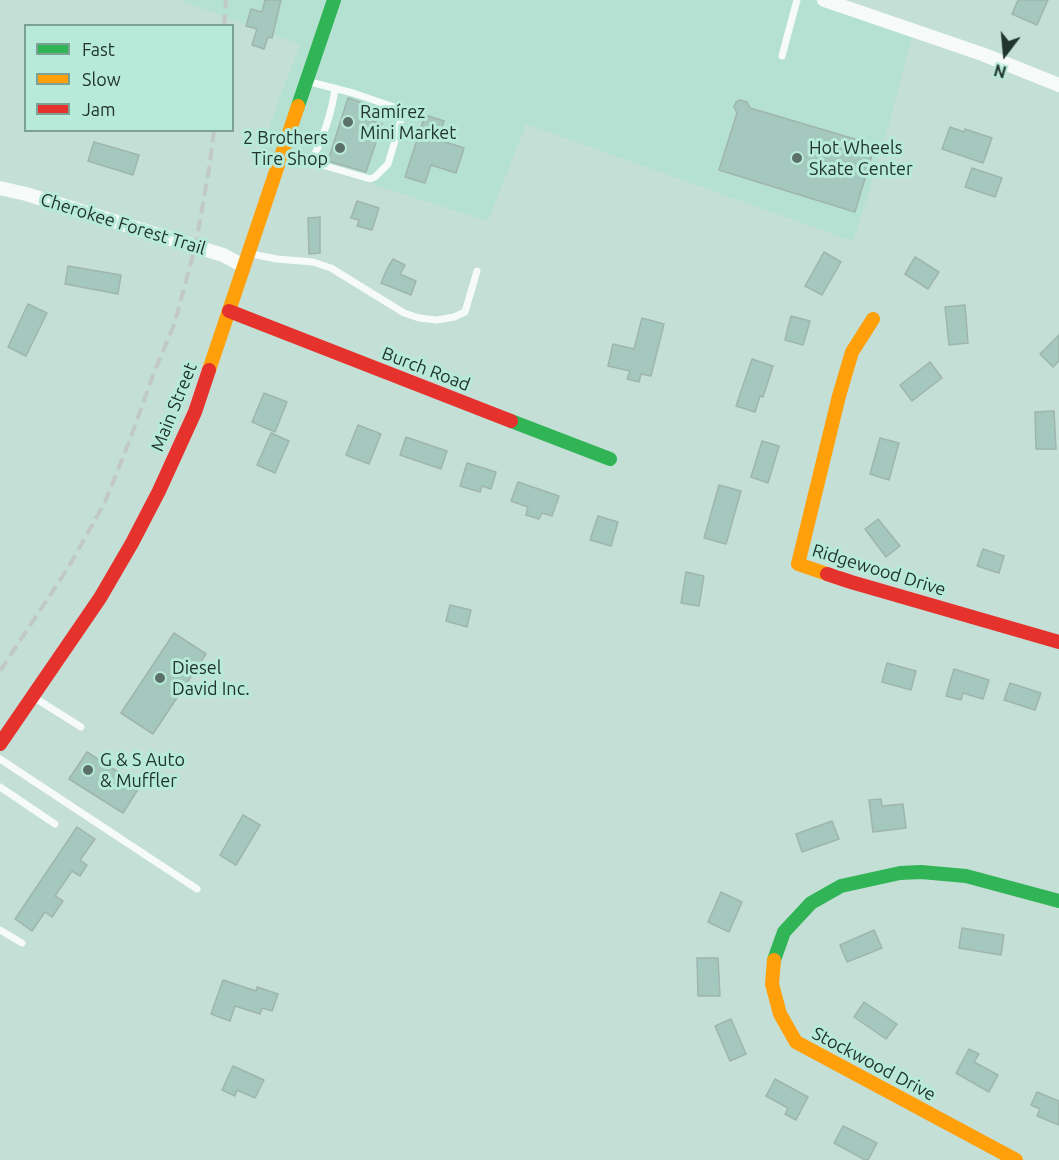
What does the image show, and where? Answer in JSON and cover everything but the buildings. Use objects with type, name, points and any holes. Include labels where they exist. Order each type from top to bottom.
[{"type":"street","name":"Main Street","points":[[0,744],[100,597],[132,543],[195,412],[334,0]]},
{"type":"street","points":[[824,0],[982,54],[1059,85]]},
{"type":"street","name":"Cherokee Forest Trail","points":[[0,188],[246,260]]},
{"type":"street","name":"Burch Road","points":[[229,311],[610,459]]},
{"type":"street","name":"Ridgewood Drive","points":[[873,319],[852,352],[798,564],[851,582],[1059,642]]},
{"type":"street","name":"Stockwood Drive","points":[[1016,1160],[796,1042],[780,1014],[772,984],[774,956],[784,932],[811,903],[842,886],[900,873],[921,872],[966,876],[1059,901]]},
{"type":"lane","points":[[782,56],[797,0]]},
{"type":"lane","points":[[283,153],[370,179],[388,164],[400,124],[397,108],[307,81]]},
{"type":"lane","points":[[311,162],[318,147],[335,88]]},
{"type":"lane","points":[[246,260],[277,259],[313,262],[331,268],[404,313],[437,320],[465,312],[477,271]]},
{"type":"lane","points":[[33,696],[81,728]]},
{"type":"lane","points":[[0,759],[197,889]]},
{"type":"lane","points":[[0,787],[55,824]]},
{"type":"lane","points":[[0,930],[22,943]]},
{"type":"shaded area","points":[[179,0],[812,0],[913,33],[883,146],[853,241],[526,124],[488,221],[261,149],[300,44]]},
{"type":"railway","points":[[224,24],[226,0]]},
{"type":"railway","points":[[0,671],[68,568],[105,502],[131,437],[174,325],[195,248],[214,132]]},
{"type":"traffic: fast","points":[[298,106],[334,0]]},
{"type":"traffic: fast","points":[[511,421],[610,459]]},
{"type":"traffic: fast","points":[[774,960],[784,932],[811,903],[841,886],[900,873],[921,872],[966,876],[1059,901]]},
{"type":"traffic: slow","points":[[209,370],[298,106]]},
{"type":"traffic: slow","points":[[827,574],[798,564],[852,352],[873,319]]},
{"type":"traffic: slow","points":[[774,960],[772,984],[780,1014],[796,1042],[1016,1160]]},
{"type":"traffic: jam","points":[[229,311],[511,421]]},
{"type":"traffic: jam","points":[[0,744],[100,598],[132,543],[195,412],[209,370]]},
{"type":"traffic: jam","points":[[827,574],[1059,642]]},
{"type":"place","name":"Ramírez Mini Market","points":[[348,122]]},
{"type":"place","name":"2 Brothers Tire Shop","points":[[340,148]]},
{"type":"place","name":"Hot Wheels Skate Center","points":[[797,158]]},
{"type":"place","name":"Diesel David Inc.","points":[[160,678]]},
{"type":"place","name":"G & S Auto & Muffler","points":[[88,770]]}]
